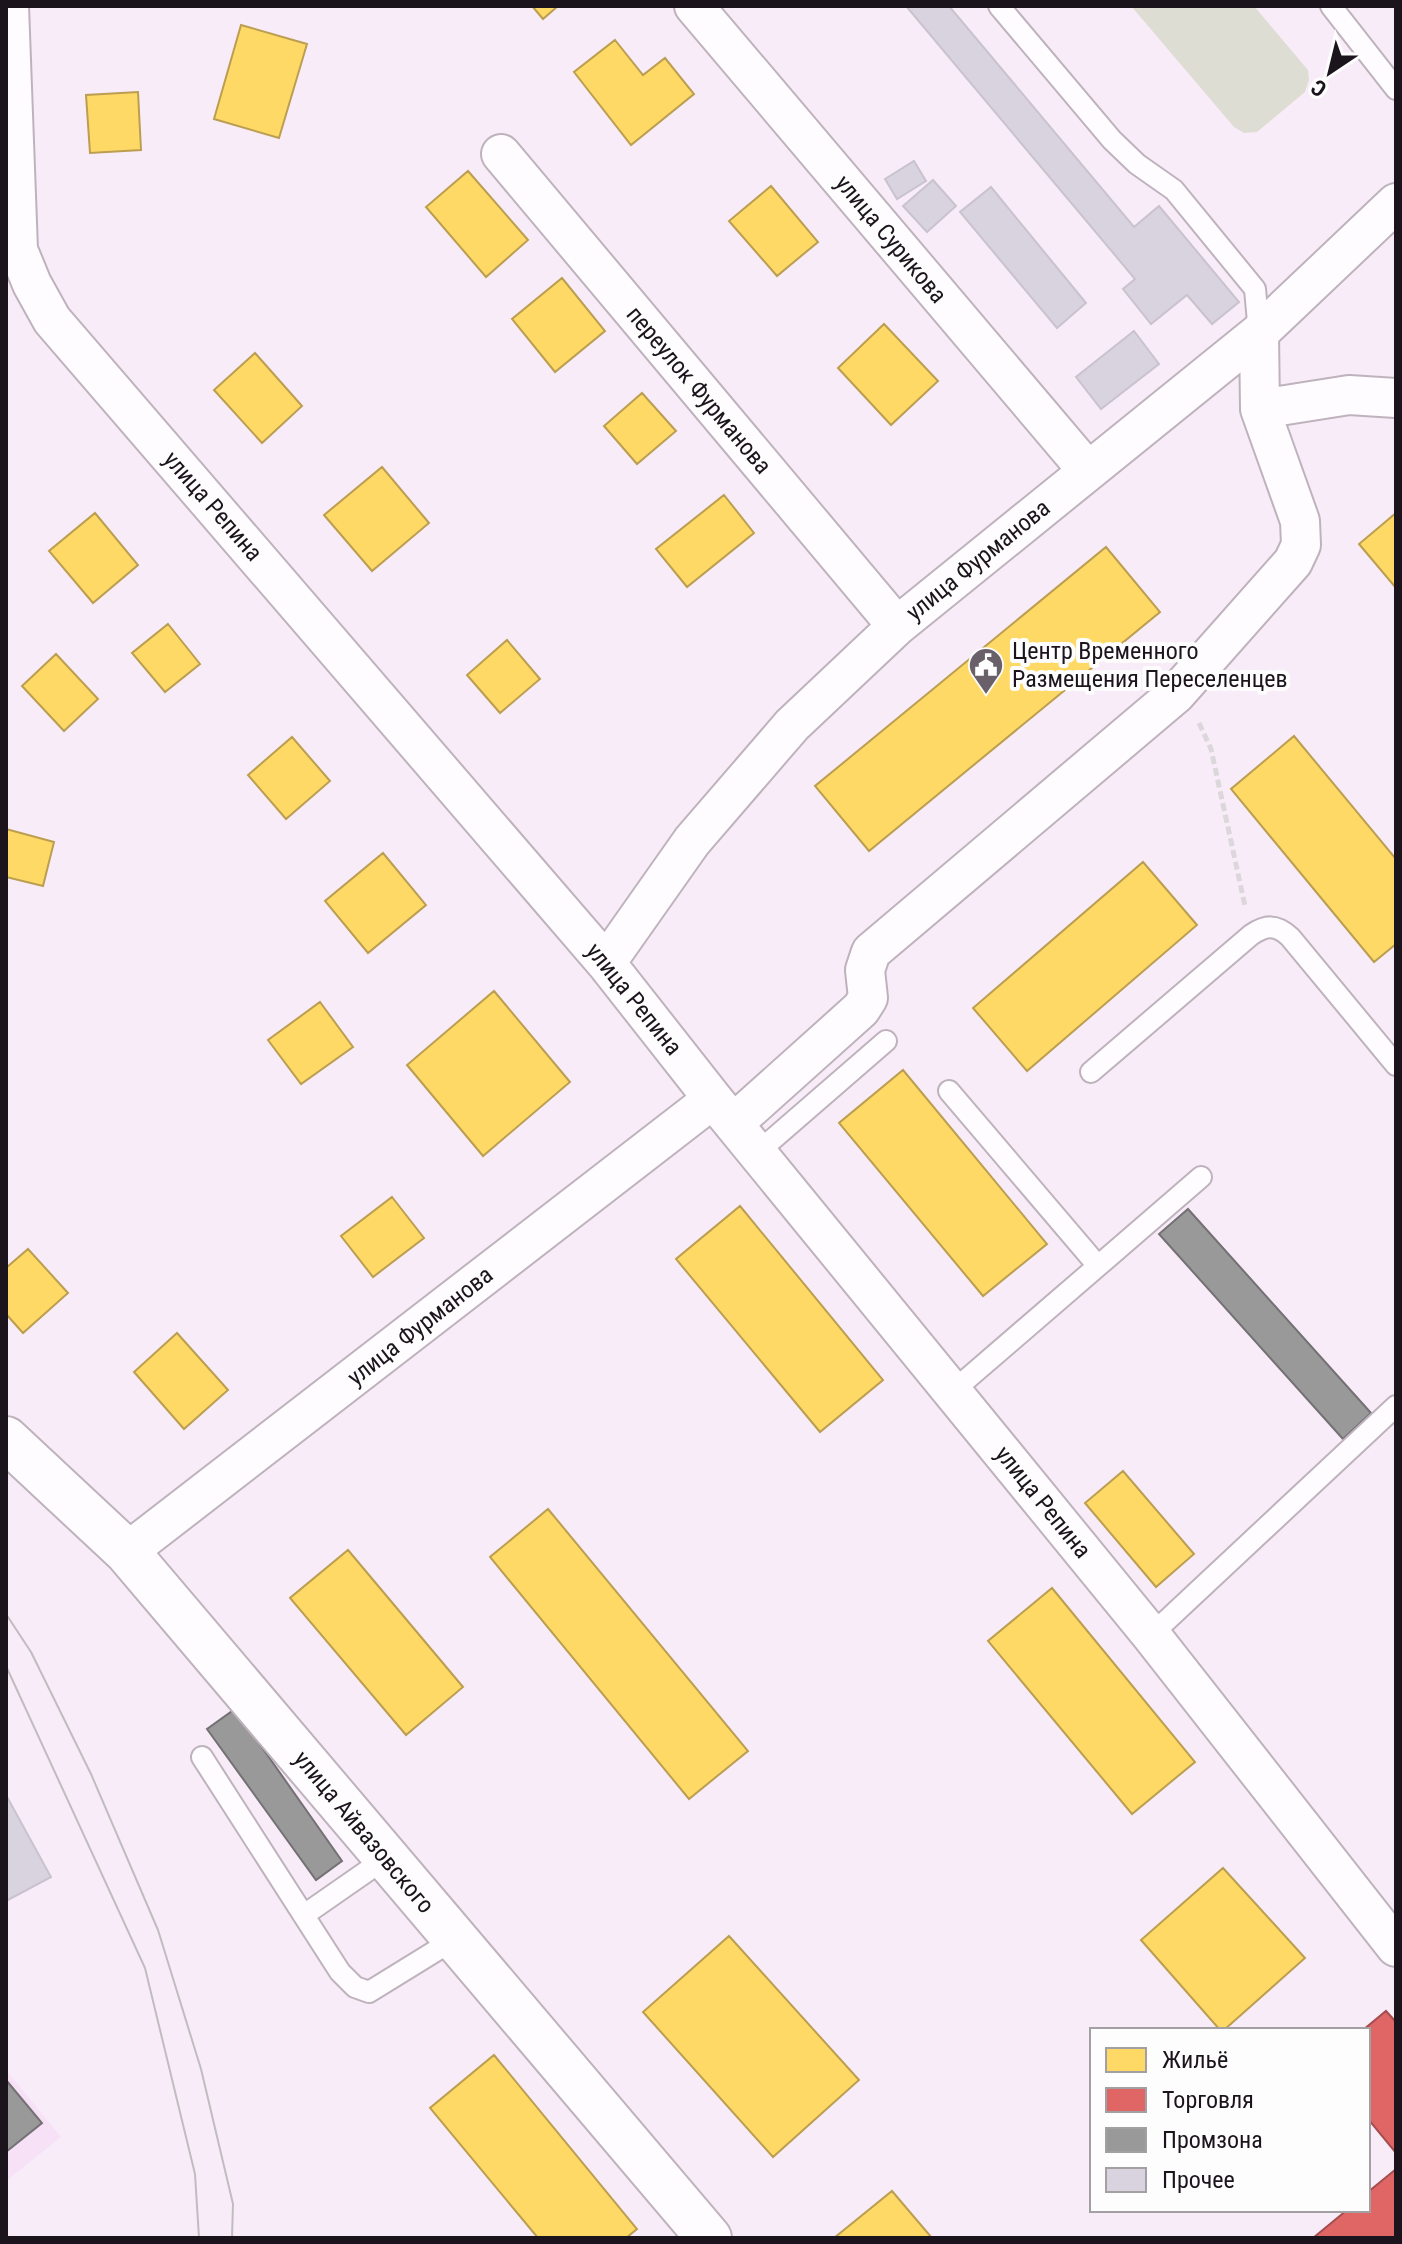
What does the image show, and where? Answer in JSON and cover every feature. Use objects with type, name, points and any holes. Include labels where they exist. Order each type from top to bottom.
[{"type":"street","name":"улица Репина","points":[[9,6],[18,250],[52,320],[606,963],[1151,1635],[1396,1947]]},
{"type":"street","name":"улица Сурикова","points":[[694,6],[1088,471]]},
{"type":"street","name":"переулок Фурманова","points":[[501,154],[897,626]]},
{"type":"street","name":"улица Фурманова","points":[[606,963],[692,841],[792,725],[897,626],[1259,333],[1396,203]]},
{"type":"street","points":[[1259,333],[1260,409],[1349,395],[1396,398]]},
{"type":"street","name":"улица Фурманова","points":[[127,1552],[861,1009],[868,998],[865,970],[871,952],[1176,694],[1278,580],[1293,562],[1301,545],[1300,521],[1260,409]]},
{"type":"street","name":"улица Айвазовского","points":[[6,1439],[127,1552],[709,2238]]},
{"type":"lane","points":[[999,6],[1112,140],[1137,164],[1174,190],[1255,289],[1259,333]]},
{"type":"lane","points":[[1331,6],[1396,89]]},
{"type":"lane","points":[[1091,1072],[1265,926],[1281,929],[1290,937],[1396,1065]]},
{"type":"lane","points":[[758,1152],[886,1041]]},
{"type":"lane","points":[[949,1091],[1098,1266]]},
{"type":"lane","points":[[953,1391],[1201,1177]]},
{"type":"lane","points":[[1151,1635],[1396,1406]]},
{"type":"lane","points":[[202,1757],[340,1972],[355,1987],[369,1992],[455,1939]]},
{"type":"lane","points":[[304,1915],[386,1858]]},
{"type":"path","points":[[1176,694],[1201,725],[1211,749],[1251,935]]},
{"type":"shaded area","points":[[1131,6],[1254,6],[1308,70],[1305,92],[1257,132],[1244,133],[1234,127]]},
{"type":"shaded area","points":[[6,2070],[61,2137],[6,2181]]},
{"type":"building: Жильё","points":[[532,6],[558,6],[543,19]]},
{"type":"building: Жильё","points":[[241,25],[307,44],[279,138],[214,119]]},
{"type":"building: Жильё","points":[[615,40],[643,75],[665,58],[694,94],[631,145],[574,72]]},
{"type":"building: Жильё","points":[[138,92],[141,150],[90,153],[86,95]]},
{"type":"building: Жильё","points":[[468,171],[528,240],[486,277],[426,207]]},
{"type":"building: Жильё","points":[[771,186],[818,242],[777,276],[729,221]]},
{"type":"building: Жильё","points":[[562,278],[605,331],[555,372],[512,319]]},
{"type":"building: Жильё","points":[[884,324],[938,381],[891,425],[838,368]]},
{"type":"building: Жильё","points":[[255,353],[302,406],[262,443],[214,390]]},
{"type":"building: Жильё","points":[[642,393],[676,431],[637,464],[604,426]]},
{"type":"building: Жильё","points":[[382,467],[429,523],[372,571],[324,515]]},
{"type":"building: Жильё","points":[[724,495],[754,533],[687,587],[656,549]]},
{"type":"building: Жильё","points":[[95,513],[138,565],[93,603],[49,551]]},
{"type":"building: Жильё","points":[[1396,513],[1396,588],[1359,544]]},
{"type":"building: Жильё","points":[[1106,547],[1160,612],[869,851],[815,786]]},
{"type":"building: Жильё","points":[[168,624],[200,664],[165,692],[132,653]]},
{"type":"building: Жильё","points":[[507,640],[540,679],[500,713],[467,675]]},
{"type":"building: Жильё","points":[[56,654],[98,699],[64,731],[22,686]]},
{"type":"building: Жильё","points":[[1294,736],[1396,859],[1396,944],[1374,962],[1231,789]]},
{"type":"building: Жильё","points":[[292,737],[330,781],[286,819],[248,775]]},
{"type":"building: Жильё","points":[[6,829],[54,842],[43,886],[6,877]]},
{"type":"building: Жильё","points":[[383,853],[426,905],[368,953],[325,901]]},
{"type":"building: Жильё","points":[[1143,862],[1197,925],[1027,1071],[973,1008]]},
{"type":"building: Жильё","points":[[494,991],[570,1082],[483,1156],[407,1065]]},
{"type":"building: Жильё","points":[[320,1002],[353,1047],[301,1084],[268,1040]]},
{"type":"building: Жильё","points":[[903,1070],[1047,1244],[983,1296],[839,1123]]},
{"type":"building: Жильё","points":[[392,1197],[424,1238],[373,1277],[341,1236]]},
{"type":"building: Жильё","points":[[740,1206],[883,1380],[820,1432],[676,1259]]},
{"type":"building: Жильё","points":[[28,1249],[68,1293],[23,1333],[6,1314],[6,1268]]},
{"type":"building: Жильё","points":[[177,1333],[228,1390],[184,1429],[134,1372]]},
{"type":"building: Жильё","points":[[1123,1471],[1194,1554],[1156,1587],[1085,1503]]},
{"type":"building: Жильё","points":[[548,1509],[748,1751],[689,1799],[490,1557]]},
{"type":"building: Жильё","points":[[348,1550],[463,1687],[406,1735],[290,1598]]},
{"type":"building: Жильё","points":[[1052,1588],[1195,1762],[1132,1814],[988,1641]]},
{"type":"building: Жильё","points":[[1223,1868],[1305,1958],[1226,2028],[1218,2028],[1141,1940]]},
{"type":"building: Жильё","points":[[729,1936],[859,2080],[773,2157],[643,2012]]},
{"type":"building: Жильё","points":[[494,2055],[637,2229],[626,2238],[538,2238],[430,2108]]},
{"type":"building: Жильё","points":[[892,2191],[932,2238],[834,2238]]},
{"type":"building: Торговля","points":[[1386,2011],[1396,2022],[1396,2153],[1370,2121],[1370,2028],[1365,2028]]},
{"type":"building: Торговля","points":[[1396,2169],[1396,2238],[1313,2238],[1345,2212],[1370,2212],[1370,2190]]},
{"type":"building: Промзона","points":[[1188,1209],[1371,1413],[1343,1439],[1159,1234]]},
{"type":"building: Промзона","points":[[235,1709],[342,1861],[316,1880],[207,1729]]},
{"type":"building: Промзона","points":[[6,2080],[42,2123],[6,2152]]},
{"type":"building: Прочее","points":[[906,6],[949,6],[1134,227],[1159,206],[1239,302],[1212,324],[1187,295],[1151,324],[1123,289],[1135,279]]},
{"type":"building: Прочее","points":[[914,161],[926,181],[897,199],[885,179]]},
{"type":"building: Прочее","points":[[933,180],[956,206],[927,232],[903,206]]},
{"type":"building: Прочее","points":[[991,187],[1086,303],[1057,328],[960,212]]},
{"type":"building: Прочее","points":[[1134,331],[1159,364],[1101,409],[1076,377]]},
{"type":"building: Прочее","points":[[6,1795],[51,1877],[6,1901]]},
{"type":"tram line","points":[[6,1614],[31,1652],[91,1774],[158,1930],[201,2069],[233,2204],[232,2238]]},
{"type":"tram line","points":[[6,1666],[145,1968],[195,2174],[199,2238]]},
{"type":"place","name":"Центр Временного Размещения Переселенцев","points":[[986,696]]}]
